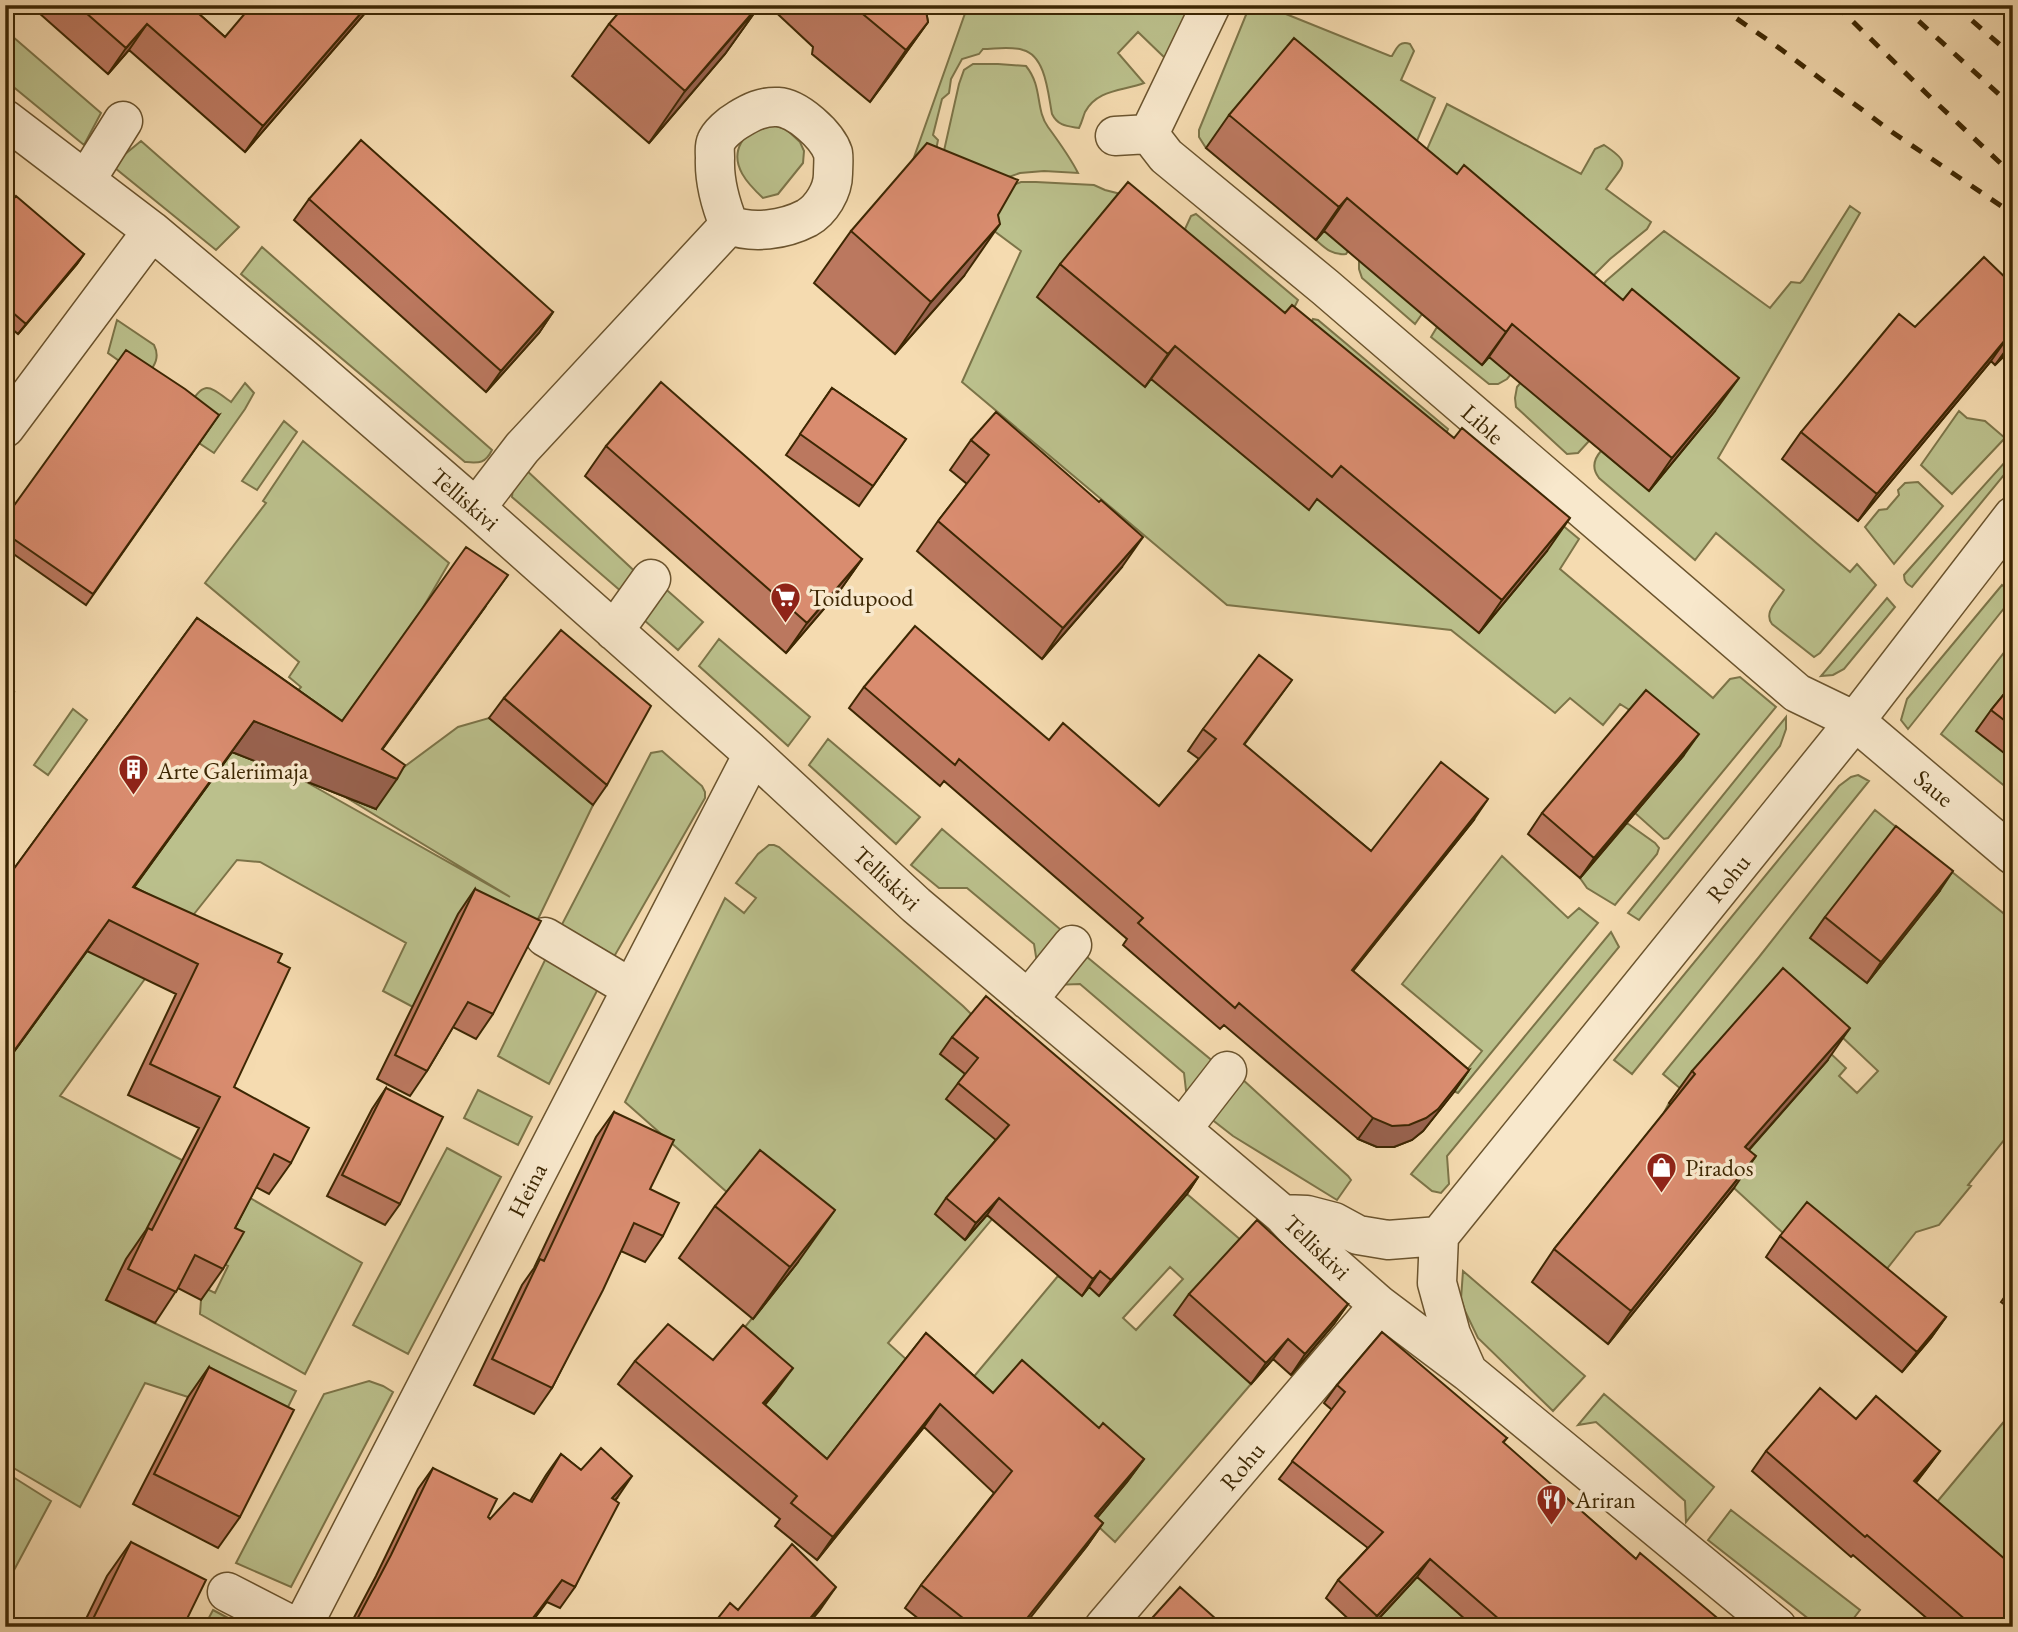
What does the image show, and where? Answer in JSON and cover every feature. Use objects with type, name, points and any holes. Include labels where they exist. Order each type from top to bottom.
[{"type":"street","name":"Lible","points":[[1211,5],[1132,135],[1166,156],[1325,287],[1797,693],[1855,721]]},
{"type":"street","name":"Telliskivi","points":[[5,119],[152,231],[254,316],[476,508],[753,754],[916,905],[1282,1213],[1313,1247],[1379,1305],[1468,1372],[1777,1627]]},
{"type":"street","points":[[86,180],[123,121]]},
{"type":"street","points":[[476,508],[522,448],[730,225]]},
{"type":"street","points":[[5,428],[152,231]]},
{"type":"street","name":"Rohu","points":[[1439,1236],[1855,721],[2013,516]]},
{"type":"street","points":[[614,631],[651,579]]},
{"type":"street","name":"Saue","points":[[1855,721],[2013,855]]},
{"type":"street","name":"Heina","points":[[302,1627],[753,754]]},
{"type":"street","points":[[545,937],[631,988]]},
{"type":"street","points":[[1028,1000],[1072,945]]},
{"type":"street","points":[[1182,1129],[1227,1071]]},
{"type":"street","points":[[1282,1213],[1307,1215],[1334,1222],[1358,1235],[1388,1240],[1439,1236],[1437,1283],[1451,1334],[1468,1372]]},
{"type":"street","name":"Rohu","points":[[1104,1627],[1379,1305]]},
{"type":"street","points":[[227,1592],[295,1627]]},
{"type":"green space","points":[[968,5],[1190,5],[1167,60],[1138,32],[1118,53],[1144,83],[1096,99],[1085,112],[1079,128],[1063,125],[1054,118],[1045,77],[1031,54],[1013,48],[983,49],[979,54],[962,59],[951,79],[949,93],[942,99],[933,135],[938,140],[933,165],[1011,186],[1021,182],[1094,185],[1152,202],[1162,211],[1213,305],[1201,420],[1308,509],[1376,428],[1549,514],[1579,539],[1560,569],[1713,698],[1730,679],[1740,677],[1776,707],[1668,838],[1664,839],[1635,813],[1684,755],[1631,711],[1620,704],[1603,725],[1570,698],[1555,713],[1451,630],[1227,605],[962,382],[1021,251],[978,219],[912,163]]},
{"type":"green space","points":[[1250,5],[1272,5],[1271,8],[1390,56],[1401,44],[1410,44],[1414,51],[1401,80],[1435,98],[1411,155],[1346,254],[1333,253],[1316,240],[1380,163],[1206,148],[1199,137],[1199,130]]},
{"type":"green space","points":[[5,30],[101,113],[84,145],[5,80]]},
{"type":"green space","points":[[973,64],[1026,66],[1035,82],[1044,120],[1078,173],[1044,171],[1020,173],[1003,179],[941,164],[959,84],[964,70]]},
{"type":"green space","points":[[1447,104],[1581,174],[1595,149],[1604,145],[1622,161],[1620,169],[1606,189],[1651,222],[1647,229],[1588,281],[1507,379],[1498,384],[1489,384],[1431,337],[1437,327],[1483,365],[1422,314],[1415,324],[1362,278],[1359,269],[1359,261],[1377,227],[1422,166]]},
{"type":"green space","points":[[761,122],[786,129],[800,142],[804,151],[803,163],[778,194],[763,198],[742,174],[737,159],[741,143]]},
{"type":"green space","points":[[141,141],[239,227],[216,250],[115,168],[124,155]]},
{"type":"green space","points":[[1850,206],[1860,213],[1718,458],[1850,572],[1857,564],[1876,585],[1814,657],[1770,620],[1770,611],[1784,590],[1716,533],[1695,560],[1599,478],[1594,468],[1598,454],[1601,451],[1649,490],[1543,402],[1589,441],[1578,453],[1567,454],[1516,407],[1515,398],[1517,387],[1606,281],[1664,231],[1770,308],[1791,282],[1800,283],[1803,280]]},
{"type":"green space","points":[[1196,214],[1298,300],[1291,314],[1284,314],[1187,233],[1185,229],[1191,216]]},
{"type":"green space","points":[[262,247],[492,450],[487,458],[478,462],[465,462],[241,274]]},
{"type":"green space","points":[[1313,319],[1318,320],[1448,429],[1446,434],[1307,331]]},
{"type":"green space","points":[[117,320],[154,345],[156,359],[145,379],[108,353]]},
{"type":"green space","points":[[245,383],[254,393],[214,453],[199,443],[187,408],[198,393],[206,388],[231,402]]},
{"type":"green space","points":[[1959,411],[1967,418],[1985,421],[2005,438],[1952,494],[1921,465]]},
{"type":"green space","points":[[284,421],[297,432],[257,490],[242,481]]},
{"type":"green space","points":[[303,441],[449,563],[421,611],[301,779],[510,897],[347,798],[381,752],[404,767],[458,727],[489,718],[593,805],[523,946],[413,1007],[383,991],[406,943],[260,862],[237,860],[171,943],[60,1096],[214,1177],[362,1263],[305,1374],[200,1314],[201,1300],[207,1289],[215,1293],[228,1266],[213,1259],[130,1261],[106,1300],[296,1391],[284,1415],[188,1397],[145,1383],[80,1507],[5,1463],[5,1064],[262,711],[295,694],[301,687],[289,677],[299,662],[205,583],[266,503],[263,501]]},
{"type":"green space","points":[[2013,453],[2013,464],[1912,587],[1909,585],[1904,575]]},
{"type":"green space","points":[[524,468],[643,579],[630,599],[512,497],[513,487]]},
{"type":"green space","points":[[1918,482],[1943,506],[1894,564],[1865,527],[1879,510],[1887,509],[1905,483]]},
{"type":"green space","points":[[660,584],[703,622],[678,650],[636,613]]},
{"type":"green space","points":[[2002,585],[2013,597],[1908,729],[1901,720],[1907,699]]},
{"type":"green space","points":[[1887,598],[1895,607],[1844,669],[1833,675],[1821,676]]},
{"type":"green space","points":[[719,639],[810,717],[788,746],[699,666]]},
{"type":"green space","points":[[2013,641],[2013,686],[1977,730],[2013,760],[2013,793],[1941,734]]},
{"type":"green space","points":[[73,709],[87,720],[48,775],[34,765]]},
{"type":"green space","points":[[1786,717],[1786,729],[1780,746],[1639,920],[1628,913]]},
{"type":"green space","points":[[828,739],[920,817],[896,844],[809,765]]},
{"type":"green space","points":[[662,751],[702,786],[705,798],[611,962],[558,932],[651,753]]},
{"type":"green space","points":[[1858,775],[1869,781],[1632,1074],[1614,1060],[1839,786]]},
{"type":"green space","points":[[1875,810],[2013,921],[2013,1129],[1939,1225],[1916,1232],[1871,1289],[1784,1234],[1734,1188],[1657,1126],[1669,1103],[1681,1089],[1663,1074]],"holes":[[[1842,1037],[1878,1071],[1857,1093],[1839,1076],[1846,1068],[1829,1052]]]},
{"type":"green space","points":[[1627,823],[1659,848],[1615,905],[1587,888],[1580,878]]},
{"type":"green space","points":[[942,829],[1067,935],[1038,969],[1034,944],[967,888],[939,888],[911,865]]},
{"type":"green space","points":[[769,845],[779,847],[963,1006],[1077,1118],[888,1343],[907,1360],[810,1482],[727,1349],[798,1262],[724,1202],[729,1194],[625,1102],[725,898],[744,913],[756,898],[736,883],[758,854]]},
{"type":"green space","points":[[1502,856],[1568,918],[1579,908],[1598,923],[1458,1093],[1451,1090],[1482,1051],[1402,984]]},
{"type":"green space","points":[[1611,932],[1619,947],[1447,1156],[1449,1184],[1441,1193],[1432,1191],[1411,1174]]},
{"type":"green space","points":[[1081,952],[1215,1063],[1187,1099],[1184,1073],[1080,984],[1055,985]]},
{"type":"green space","points":[[547,956],[601,983],[549,1084],[498,1056]]},
{"type":"green space","points":[[1241,1078],[1348,1176],[1351,1180],[1337,1200],[1233,1136],[1210,1118]]},
{"type":"green space","points":[[478,1090],[532,1117],[518,1145],[464,1118]]},
{"type":"green space","points":[[447,1148],[501,1177],[408,1354],[353,1325]]},
{"type":"green space","points":[[1187,1194],[1242,1241],[1199,1336],[1251,1384],[1115,1542],[956,1398],[1058,1276],[1082,1295],[1127,1242]],"holes":[[[1170,1267],[1183,1279],[1136,1330],[1123,1318]]]},
{"type":"green space","points":[[1463,1271],[1585,1376],[1553,1411],[1478,1338],[1461,1299]]},
{"type":"green space","points":[[369,1381],[393,1392],[291,1587],[236,1563],[324,1394]]},
{"type":"green space","points":[[1604,1394],[1714,1487],[1686,1522],[1685,1501],[1596,1422],[1578,1425]]},
{"type":"green space","points":[[2007,1418],[2013,1423],[2013,1556],[1991,1580],[1922,1520]]},
{"type":"green space","points":[[5,1472],[51,1501],[5,1587]]},
{"type":"green space","points":[[1731,1510],[1860,1610],[1847,1627],[1819,1627],[1708,1540]]},
{"type":"green space","points":[[1436,1555],[1449,1605],[1474,1627],[1371,1627]]},
{"type":"green space","points":[[213,1610],[245,1627],[204,1627]]},
{"type":"building","points":[[77,5],[189,5],[225,37],[252,5],[368,5],[263,126],[147,24],[126,48]]},
{"type":"building","points":[[625,5],[759,5],[685,91],[609,24]]},
{"type":"building","points":[[852,5],[925,5],[928,22],[906,50]]},
{"type":"building","points":[[1294,38],[1457,174],[1464,165],[1623,300],[1632,289],[1739,378],[1672,458],[1512,324],[1506,332],[1347,198],[1339,207],[1229,115]]},
{"type":"building","points":[[361,140],[553,312],[501,371],[309,199]]},
{"type":"building","points":[[927,143],[1018,180],[998,215],[1000,224],[931,302],[851,231]]},
{"type":"building","points":[[1128,182],[1285,313],[1292,305],[1454,438],[1462,428],[1570,518],[1502,600],[1341,466],[1332,477],[1175,346],[1168,354],[1060,264]]},
{"type":"building","points":[[16,196],[84,254],[26,324],[5,306],[5,208]]},
{"type":"building","points":[[1984,257],[2013,285],[2013,337],[2010,334],[1877,494],[1801,432],[1899,314],[1915,327]]},
{"type":"building","points":[[126,350],[219,415],[93,594],[5,533],[5,518]]},
{"type":"building","points":[[661,382],[862,559],[807,623],[606,446]]},
{"type":"building","points":[[832,388],[906,439],[873,486],[800,434]]},
{"type":"building","points":[[996,412],[1143,537],[1063,628],[938,521],[989,455],[971,440]]},
{"type":"building","points":[[466,547],[508,575],[382,749],[405,765],[397,779],[254,721],[133,887],[282,954],[278,962],[290,968],[234,1087],[309,1128],[291,1163],[274,1154],[235,1228],[244,1232],[223,1269],[195,1255],[176,1292],[128,1269],[148,1228],[152,1230],[220,1097],[150,1064],[198,964],[109,920],[11,1055],[5,1052],[5,881],[197,618],[342,721]]},
{"type":"building","points":[[915,626],[1049,740],[1063,723],[1159,806],[1216,739],[1203,729],[1259,655],[1292,680],[1244,744],[1371,851],[1441,762],[1488,799],[1352,970],[1469,1070],[1438,1109],[1409,1125],[1392,1126],[1373,1118],[1239,1003],[1235,1008],[1138,923],[1143,918],[959,759],[955,765],[864,687]]},
{"type":"building","points":[[561,630],[651,706],[607,785],[504,698]]},
{"type":"building","points":[[2013,683],[2013,727],[1991,710]]},
{"type":"building","points":[[5,686],[14,692],[5,704]]},
{"type":"building","points":[[1646,690],[1699,734],[1594,858],[1542,813]]},
{"type":"building","points":[[1896,826],[1953,871],[1881,962],[1825,917]]},
{"type":"building","points":[[475,889],[541,921],[493,1014],[468,1002],[427,1071],[395,1055]]},
{"type":"building","points":[[1783,968],[1850,1028],[1745,1147],[1756,1156],[1631,1311],[1554,1249],[1695,1074],[1692,1071]]},
{"type":"building","points":[[986,996],[1198,1177],[1111,1280],[1100,1271],[1093,1279],[999,1198],[976,1223],[946,1198],[1009,1125],[958,1083],[978,1058],[952,1037]]},
{"type":"building","points":[[386,1088],[443,1117],[400,1204],[342,1175]]},
{"type":"building","points":[[614,1112],[674,1140],[650,1189],[679,1203],[663,1236],[634,1223],[552,1388],[492,1359],[540,1259],[544,1261]]},
{"type":"building","points":[[760,1150],[835,1210],[790,1267],[715,1206]]},
{"type":"building","points":[[1807,1202],[1946,1317],[1917,1352],[1780,1236]]},
{"type":"building","points":[[1257,1220],[1348,1304],[1305,1354],[1288,1339],[1266,1363],[1189,1294]]},
{"type":"building","points":[[668,1324],[713,1360],[743,1325],[793,1368],[763,1403],[827,1459],[926,1333],[993,1393],[1022,1360],[1099,1428],[1103,1423],[1144,1459],[1095,1516],[1103,1523],[1020,1627],[965,1627],[968,1622],[921,1585],[1012,1471],[940,1404],[833,1537],[791,1503],[797,1496],[635,1361]]},
{"type":"building","points":[[1382,1332],[1507,1438],[1503,1442],[1636,1559],[1640,1553],[1728,1627],[1508,1627],[1430,1559],[1377,1616],[1338,1580],[1383,1532],[1292,1461],[1345,1392],[1337,1385]]},
{"type":"building","points":[[209,1367],[294,1410],[240,1517],[154,1474]]},
{"type":"building","points":[[1820,1388],[1856,1419],[1876,1396],[1940,1451],[1914,1481],[2006,1560],[2013,1551],[2013,1627],[1974,1627],[1766,1451]]},
{"type":"building","points":[[601,1448],[632,1476],[612,1498],[619,1503],[575,1587],[562,1580],[526,1627],[353,1627],[433,1468],[497,1499],[488,1517],[490,1519],[514,1493],[532,1502],[561,1454],[581,1470]]},
{"type":"building","points":[[131,1542],[206,1580],[183,1627],[89,1627]]},
{"type":"building","points":[[792,1544],[836,1587],[803,1627],[711,1627],[730,1603],[738,1610]]},
{"type":"building","points":[[1180,1587],[1225,1627],[1144,1627]]},
{"type":"railway","points":[[1717,5],[1892,132],[2013,214]]},
{"type":"railway","points":[[1836,5],[2013,175]]},
{"type":"railway","points":[[1901,5],[2013,107]]},
{"type":"railway","points":[[1954,5],[2013,56]]},
{"type":"railway","points":[[2001,5],[2013,15]]},
{"type":"place","name":"Toidupood","points":[[786,624]]},
{"type":"place","name":"Arte Galeriimaja","points":[[134,797]]},
{"type":"place","name":"Pirados","points":[[1662,1194]]},
{"type":"place","name":"Ariran","points":[[1552,1526]]}]
